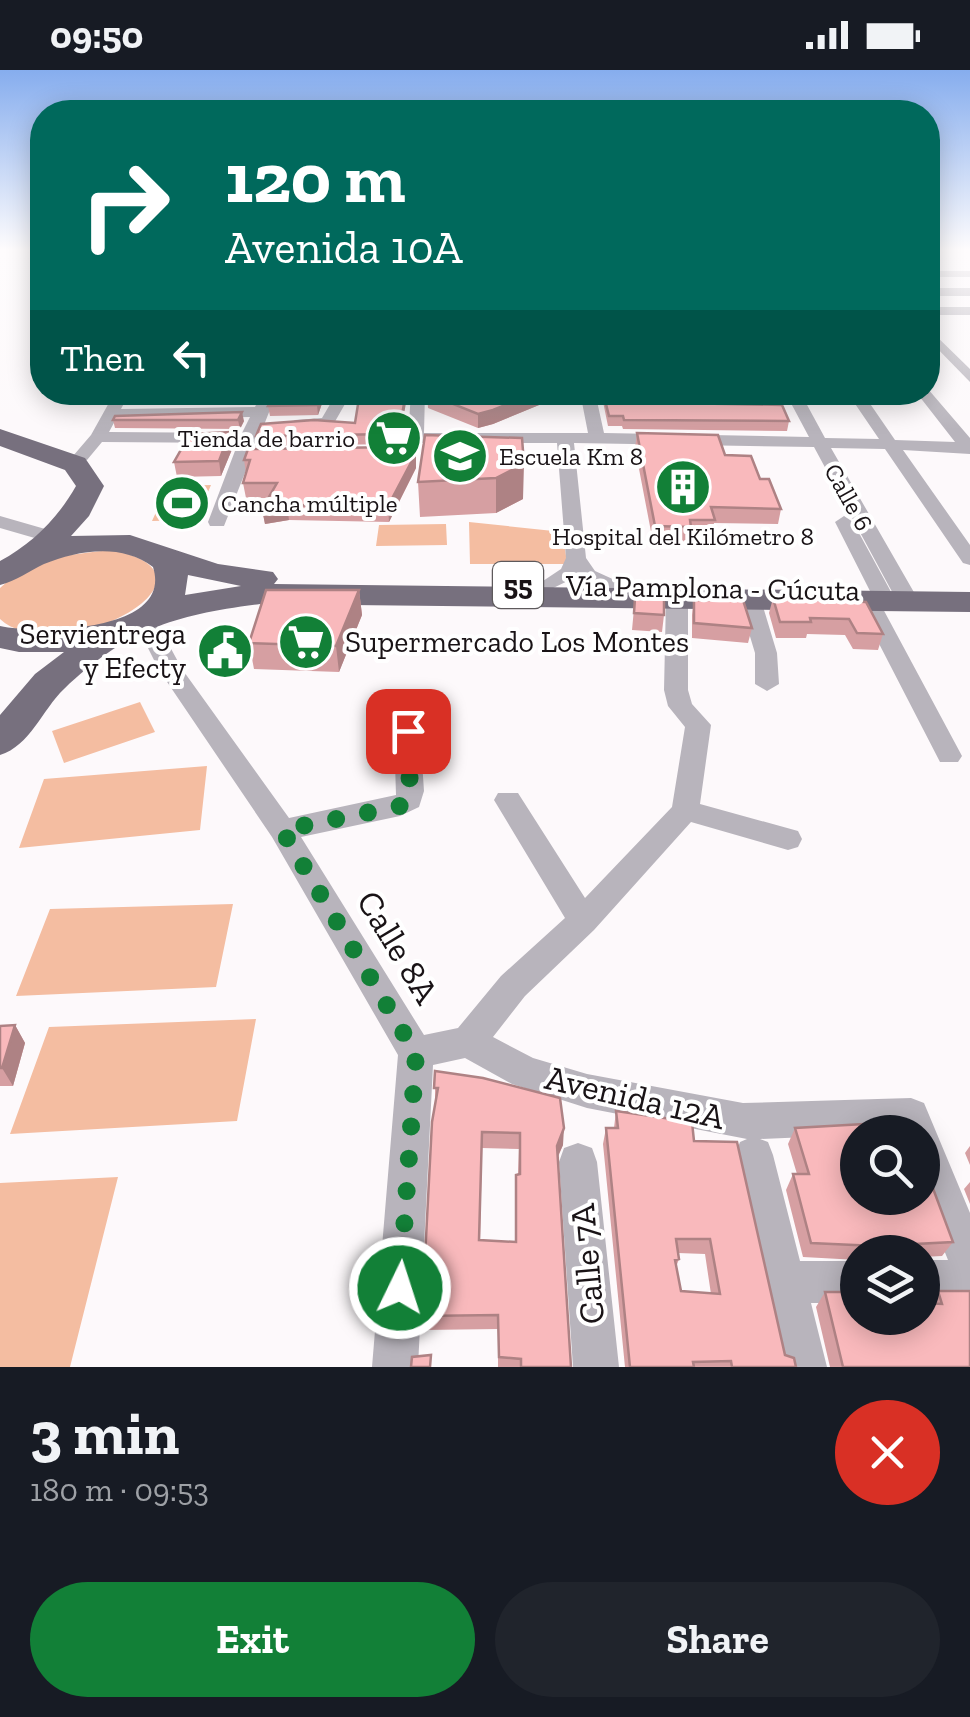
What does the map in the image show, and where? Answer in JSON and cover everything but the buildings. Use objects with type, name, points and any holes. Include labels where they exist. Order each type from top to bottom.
[{"type":"highway","points":[[0,427],[89,446],[113,511],[151,552]]},
{"type":"highway","name":"55","points":[[0,436],[74,464],[90,486],[82,505],[41,548],[0,574]]},
{"type":"highway","name":"55","points":[[0,740],[23,708],[60,672],[160,604],[173,582],[172,572],[151,552],[89,544],[41,548]]},
{"type":"highway","name":"Vía Pamplona - Cúcuta","points":[[151,552],[214,573],[275,581],[618,586],[968,603]]},
{"type":"highway","name":"Vía Pamplona - Cúcuta","points":[[136,622],[197,602],[260,594],[750,600],[888,597]]},
{"type":"highway","name":"55","points":[[0,638],[59,644],[136,622]]},
{"type":"street","points":[[940,313],[967,314]]},
{"type":"street","points":[[940,345],[970,378]]},
{"type":"street","points":[[89,446],[116,405]]},
{"type":"street","points":[[217,522],[264,405]]},
{"type":"street","points":[[89,446],[322,424],[336,405]]},
{"type":"street","points":[[402,453],[416,438],[417,405]]},
{"type":"street","points":[[590,405],[597,439]]},
{"type":"street","name":"Calle 6","points":[[789,405],[888,597],[949,756]]},
{"type":"street","points":[[863,405],[970,559]]},
{"type":"street","points":[[934,405],[970,448]]},
{"type":"street","points":[[111,414],[251,433]]},
{"type":"street","points":[[251,433],[260,455]]},
{"type":"street","points":[[416,438],[970,448]]},
{"type":"street","points":[[547,585],[570,574],[576,558],[566,438]]},
{"type":"street","points":[[0,522],[41,548]]},
{"type":"street","points":[[576,558],[588,575],[618,586]]},
{"type":"street","points":[[416,1054],[468,1042],[512,986],[583,921],[685,810],[698,725],[680,706],[676,690],[677,599]]},
{"type":"street","points":[[750,600],[766,653],[767,684]]},
{"type":"street","name":"Calle 8A","points":[[136,622],[154,636],[171,670],[282,830],[416,1054],[395,1367]]},
{"type":"street","points":[[282,830],[400,806],[408,800],[408,731]]},
{"type":"street","points":[[508,800],[583,921]]},
{"type":"street","points":[[685,810],[788,838]]},
{"type":"street","name":"Avenida 12A","points":[[468,1042],[525,1072],[748,1138],[804,1367]]},
{"type":"street","points":[[748,1138],[840,1126]]},
{"type":"street","name":"Calle 7A","points":[[578,1162],[596,1367]]},
{"type":"street","points":[[940,1189],[970,1263]]},
{"type":"street","points":[[940,1281],[970,1281]]},
{"type":"street","points":[[786,1282],[840,1282]]},
{"type":"shaded area","name":"Cancha múltiple","points":[[211,485],[196,520],[152,521],[168,486]]},
{"type":"shaded area","points":[[469,522],[563,532],[567,564],[470,564]]},
{"type":"shaded area","points":[[446,524],[447,545],[376,546],[379,525]]},
{"type":"shaded area","points":[[112,550],[146,563],[157,579],[148,597],[126,614],[95,627],[60,634],[27,632],[0,619],[0,588],[12,578],[38,564]]},
{"type":"shaded area","points":[[140,702],[155,732],[64,763],[52,731]]},
{"type":"shaded area","points":[[207,766],[200,830],[19,848],[44,779]]},
{"type":"shaded area","points":[[233,904],[216,987],[16,996],[50,909]]},
{"type":"shaded area","points":[[256,1019],[237,1121],[10,1134],[49,1027]]},
{"type":"shaded area","points":[[118,1177],[70,1367],[0,1367],[0,1183]]},
{"type":"place","name":"Tienda de barrio","points":[[394,438]]},
{"type":"place","name":"Escuela Km 8","points":[[460,456]]},
{"type":"place","name":"Hospital del Kilómetro 8","points":[[683,487]]},
{"type":"place","name":"Cancha múltiple","points":[[182,503]]},
{"type":"place","name":"Supermercado Los Montes","points":[[306,642]]},
{"type":"place","name":"Servientrega y Efecty","points":[[225,651]]},
{"type":"route","points":[[400,1288],[416,1054],[282,830],[400,806],[408,800],[408,731]]}]
